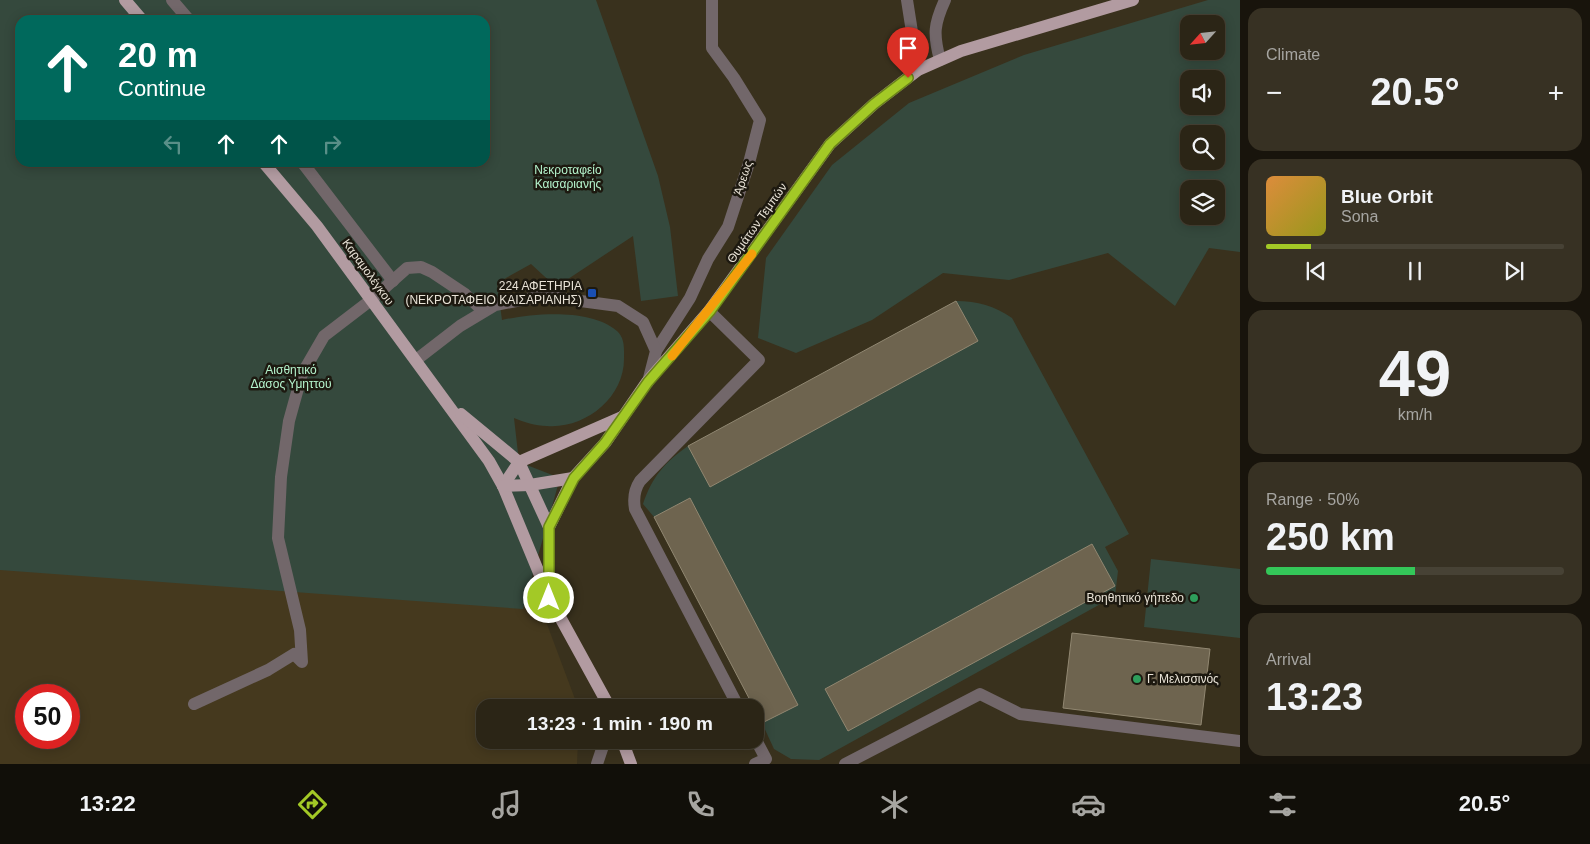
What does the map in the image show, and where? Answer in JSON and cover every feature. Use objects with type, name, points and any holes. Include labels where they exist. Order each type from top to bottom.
[{"type":"main road","points":[[125,0],[138,15]]},
{"type":"main road","name":"Θυμάτων Τεμπών","points":[[519,462],[622,417],[648,382],[710,311],[830,144],[874,104],[918,70],[961,51],[1134,0]]},
{"type":"main road","name":"Καραμολέγκου","points":[[267,167],[317,226],[447,401]]},
{"type":"main road","points":[[447,401],[519,462],[549,527],[549,598]]},
{"type":"main road","points":[[447,401],[489,461],[503,486],[549,598],[605,699]]},
{"type":"main road","points":[[549,527],[574,478],[605,443],[622,417]]},
{"type":"main road","points":[[503,486],[519,462]]},
{"type":"main road","points":[[503,486],[530,485],[574,478]]},
{"type":"main road","points":[[625,749],[631,764]]},
{"type":"street","points":[[172,0],[185,15]]},
{"type":"street","name":"Άρεως","points":[[656,352],[690,298],[708,259],[728,227],[749,163],[760,120],[734,78],[712,48],[712,0]]},
{"type":"street","points":[[907,0],[918,70]]},
{"type":"street","points":[[940,60],[935,41],[935,22],[944,0]]},
{"type":"street","points":[[306,167],[393,281]]},
{"type":"street","points":[[194,704],[268,670],[294,654],[302,662],[300,630],[278,538],[281,477],[289,421],[302,374],[324,336],[371,300],[408,268],[421,267],[465,294],[483,311]]},
{"type":"street","points":[[416,360],[483,311],[495,305],[543,296],[618,306],[644,322],[656,352],[648,382]]},
{"type":"street","points":[[710,311],[759,360],[640,481],[634,492],[634,502],[635,509],[734,699]]},
{"type":"street","points":[[845,764],[980,694],[1020,714],[1240,741]]},
{"type":"street","points":[[597,764],[602,749]]},
{"type":"street","points":[[759,749],[764,762]]},
{"type":"shaded area","points":[[0,0],[15,15],[15,167],[27,167],[499,496],[575,699],[476,699],[476,749],[578,749],[577,764],[0,764]]},
{"type":"green space","name":"Αισθητικό Δάσος Υμηττού","points":[[0,0],[596,0],[658,176],[670,227],[678,296],[641,301],[633,236],[556,287],[531,264],[497,283],[502,320],[545,314],[561,314],[592,319],[606,324],[617,331],[623,340],[624,348],[622,373],[617,386],[610,398],[588,416],[561,426],[534,425],[514,418],[519,462],[560,478],[523,609],[0,570]]},
{"type":"green space","points":[[1208,0],[1240,0],[1240,252],[1209,248],[1175,306],[1108,253],[1009,280],[943,273],[872,320],[796,353],[758,338],[766,258],[832,165],[909,103],[1024,55]]},
{"type":"green space","points":[[956,301],[986,305],[1012,318],[1129,534],[1105,547],[1118,571],[1115,596],[819,760],[791,759],[774,749],[764,727],[764,699],[750,699],[654,517],[643,504],[660,471],[688,446]]},
{"type":"green space","name":"Βοηθητικό γήπεδο","points":[[1151,559],[1240,569],[1240,638],[1144,627]]},
{"type":"building","points":[[956,301],[978,341],[710,487],[688,446]]},
{"type":"building","points":[[690,498],[798,705],[764,722],[764,699],[749,699],[654,517]]},
{"type":"building","points":[[1092,544],[1115,586],[848,731],[825,689]]},
{"type":"building","name":"Γ. Μελισσινός","points":[[1072,633],[1210,649],[1201,725],[1063,708]]},
{"type":"slow traffic","points":[[672,356],[710,311],[752,254]]},
{"type":"place","name":"224 ΑΦΕΤΗΡΙΑ (ΝΕΚΡΟΤΑΦΕΙΟ ΚΑΙΣΑΡΙΑΝΗΣ)","points":[[592,293]]},
{"type":"place","name":"Βοηθητικό γήπεδο","points":[[1194,598]]},
{"type":"place","name":"Γ. Μελισσινός","points":[[1137,679]]},
{"type":"route","points":[[549,598],[549,527],[574,478],[605,443],[648,382],[664,366],[710,311],[830,144],[874,104],[908,78]]},
{"type":"park label","name":"Νεκροταφείο Καισαριανής","points":[[568,177]]}]
